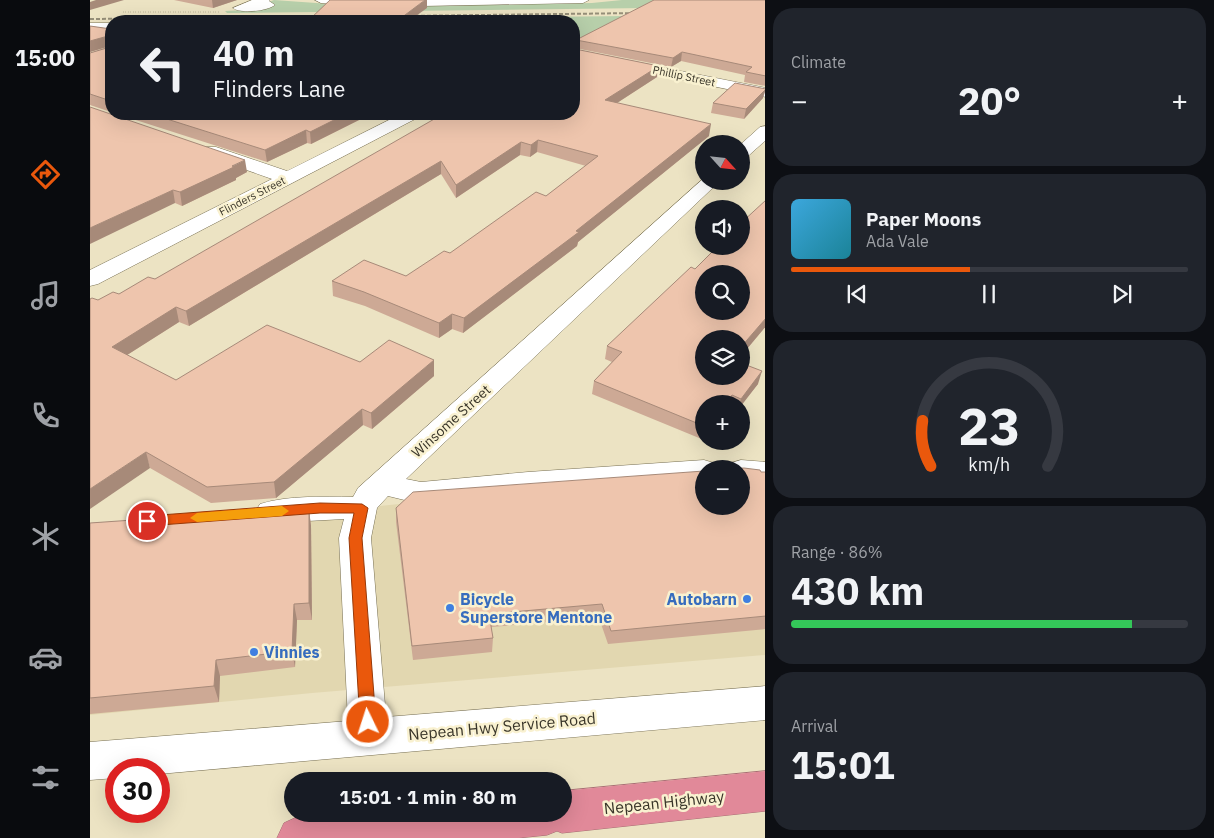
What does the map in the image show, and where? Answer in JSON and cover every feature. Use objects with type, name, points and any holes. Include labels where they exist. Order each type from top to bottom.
[{"type":"highway","name":"Nepean Highway","points":[[572,811],[765,791]]},
{"type":"highway","points":[[299,838],[464,822]]},
{"type":"street","points":[[321,0],[376,3],[583,0]]},
{"type":"street","points":[[90,27],[105,27]]},
{"type":"street","name":"Phillip Street","points":[[580,55],[765,93]]},
{"type":"street","name":"Flinders Street","points":[[90,279],[401,120]]},
{"type":"street","points":[[750,145],[765,131]]},
{"type":"street","points":[[192,145],[288,178]]},
{"type":"street","name":"Winsome Street","points":[[368,736],[355,538],[362,508],[369,496],[701,190]]},
{"type":"street","points":[[382,484],[421,493],[695,471]]},
{"type":"street","points":[[750,471],[765,472]]},
{"type":"street","points":[[243,514],[320,508],[362,508]]},
{"type":"street","name":"Nepean Hwy Service Road","points":[[90,761],[765,703]]},
{"type":"path","points":[[118,12],[222,12]]},
{"type":"shaded area","points":[[765,485],[765,655],[312,693],[90,715],[90,530],[293,515],[399,504],[695,506],[695,515],[750,515],[750,498]]},
{"type":"green space","points":[[274,0],[372,7],[661,0],[647,8],[227,13],[225,11],[246,10]]},
{"type":"green space","points":[[630,16],[580,45],[580,17]]},
{"type":"building","points":[[330,0],[425,0],[405,15],[314,15]]},
{"type":"building","points":[[654,0],[765,0],[765,76],[746,72],[752,67],[682,52],[673,58],[580,41],[580,38]]},
{"type":"building","points":[[90,26],[105,28],[105,37],[90,41]]},
{"type":"building","points":[[105,48],[105,99],[90,94],[90,53]]},
{"type":"building","points":[[580,50],[659,66],[605,100],[711,124],[576,231],[579,232],[464,318],[452,314],[439,323],[332,281],[364,260],[406,276],[444,251],[450,253],[536,192],[546,196],[598,156],[538,140],[531,145],[521,142],[456,185],[441,161],[186,311],[176,307],[112,347],[176,380],[267,325],[360,362],[389,340],[434,360],[371,413],[362,409],[274,482],[207,487],[146,452],[90,489],[90,299],[98,300],[113,292],[119,294],[148,277],[155,279],[433,120],[580,120]]},
{"type":"building","points":[[735,83],[765,89],[746,109],[713,103]]},
{"type":"building","points":[[90,107],[105,112],[105,120],[128,120],[245,160],[180,192],[173,190],[90,228]]},
{"type":"building","points":[[170,120],[334,120],[310,132],[306,130],[265,150]]},
{"type":"building","points":[[765,201],[765,319],[750,337],[750,330],[695,330],[695,385],[750,385],[750,366],[762,371],[744,395],[695,395],[695,422],[594,381],[622,352],[607,346],[691,267],[695,269],[695,320],[750,320],[750,265],[699,265],[709,255],[750,255],[750,215]]},
{"type":"building","points":[[750,469],[760,470],[765,472],[765,616],[611,631],[602,604],[489,614],[493,638],[412,646],[396,508],[413,492],[695,472],[695,515],[750,515]]},
{"type":"building","points":[[305,508],[309,510],[309,603],[294,604],[292,651],[216,660],[214,686],[90,698],[90,523]]},
{"type":"railway","points":[[482,15],[640,13]]},
{"type":"railway","points":[[90,19],[105,19]]},
{"type":"slow traffic","points":[[197,518],[282,511]]},
{"type":"place","name":"Autobarn","points":[[747,599]]},
{"type":"place","name":"Bicycle Superstore Mentone","points":[[450,608]]},
{"type":"place","name":"Vinnies","points":[[254,652]]},
{"type":"route","points":[[147,521],[320,508],[362,508],[358,517],[355,538],[368,722]]}]
